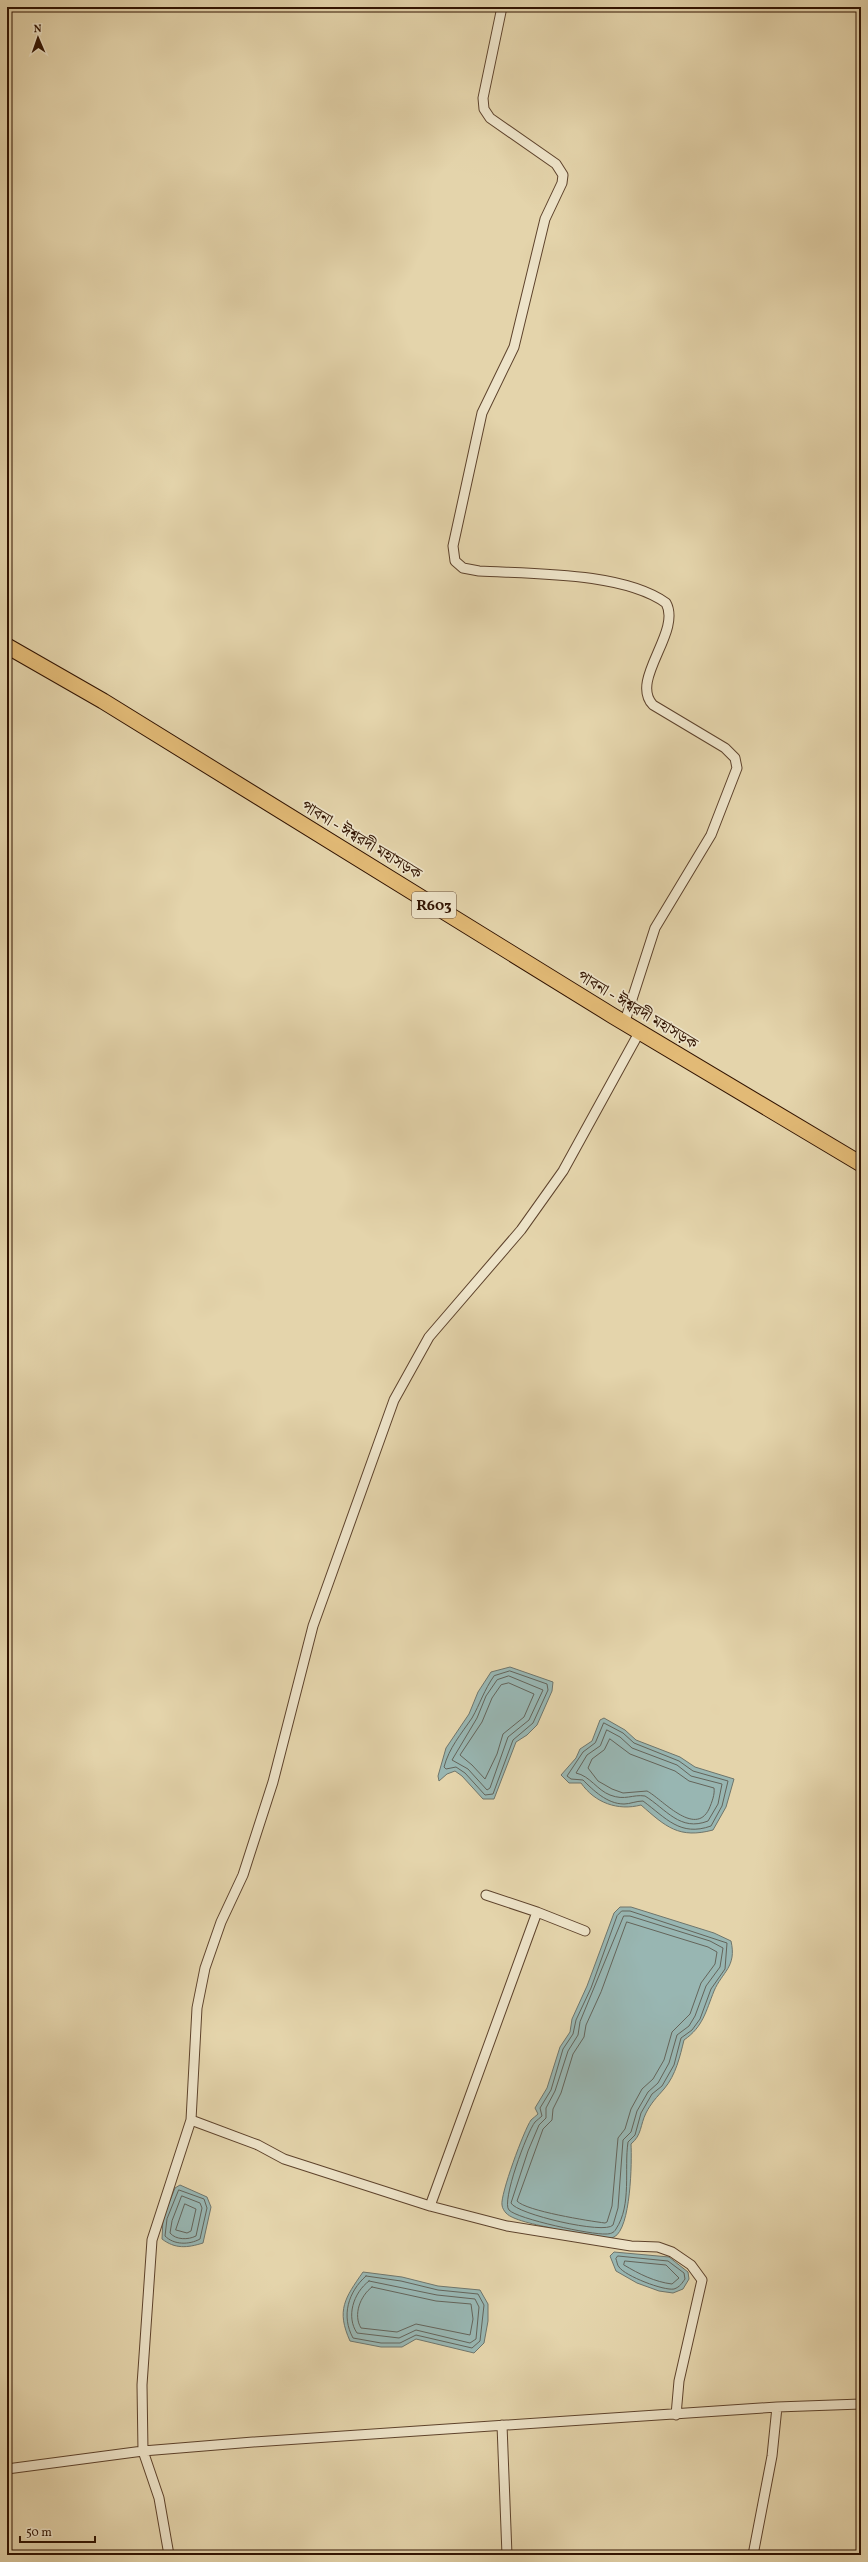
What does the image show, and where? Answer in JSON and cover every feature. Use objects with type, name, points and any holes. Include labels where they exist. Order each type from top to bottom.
[{"type":"main road","name":"পাবনা - ঈশ্বরদী মহাসড়ক","points":[[7,646],[103,701],[640,1031],[861,1164]]},
{"type":"street","points":[[502,7],[483,98],[484,109],[490,118],[556,164],[562,175],[562,183],[545,219],[514,347],[482,413],[453,546],[453,554],[458,565],[479,571],[608,580],[658,597],[668,608],[670,619],[647,684],[646,696],[653,705],[725,748],[735,758],[736,768],[711,835],[668,904],[655,928],[645,956],[631,1007],[625,1021]]},
{"type":"street","points":[[169,2555],[159,2498],[143,2451],[142,2385],[152,2240],[191,2120],[198,2008],[205,1968],[247,1861],[273,1782],[313,1626],[394,1400],[429,1337],[521,1230],[564,1171],[640,1031]]},
{"type":"street","points":[[486,1895],[537,1912],[585,1932]]},
{"type":"street","points":[[430,2206],[537,1912]]},
{"type":"street","points":[[191,2120],[258,2145],[284,2159],[430,2206],[507,2226],[632,2246],[658,2247],[672,2252],[684,2259],[697,2271],[702,2280],[679,2381],[676,2415]]},
{"type":"street","points":[[7,2469],[143,2451],[502,2425],[676,2415],[777,2407],[861,2404]]},
{"type":"street","points":[[753,2555],[772,2456],[777,2407]]},
{"type":"street","points":[[502,2425],[507,2555]]},
{"type":"water","points":[[510,1667],[553,1682],[552,1691],[537,1725],[527,1735],[516,1742],[494,1799],[483,1799],[462,1776],[455,1771],[447,1774],[439,1781],[438,1776],[446,1748],[469,1714],[478,1692],[491,1672]]},
{"type":"water","points":[[604,1718],[625,1730],[636,1740],[680,1757],[695,1767],[734,1779],[726,1807],[713,1830],[691,1833],[682,1832],[666,1825],[641,1805],[624,1807],[608,1804],[593,1796],[581,1783],[569,1783],[561,1775],[576,1758],[580,1749],[592,1741],[600,1720]]},
{"type":"water","points":[[620,1907],[631,1907],[714,1933],[731,1941],[732,1957],[728,1969],[717,1984],[700,2024],[696,2030],[684,2040],[672,2078],[648,2109],[639,2133],[635,2141],[631,2144],[631,2179],[627,2209],[620,2231],[614,2237],[601,2239],[576,2235],[522,2221],[506,2213],[503,2209],[502,2199],[508,2176],[518,2149],[531,2120],[538,2114],[535,2108],[547,2088],[560,2047],[570,2032],[572,2019],[587,1986],[614,1913]]},
{"type":"water","points":[[180,2185],[207,2197],[211,2207],[203,2243],[181,2247],[172,2245],[162,2239],[163,2218],[175,2188]]},
{"type":"water","points":[[614,2252],[669,2257],[688,2272],[689,2279],[683,2289],[673,2293],[659,2291],[637,2283],[616,2271],[610,2256]]},
{"type":"water","points":[[363,2272],[402,2277],[438,2286],[480,2290],[488,2304],[488,2321],[484,2343],[474,2353],[416,2339],[402,2347],[381,2347],[350,2341],[344,2321],[344,2305],[351,2289]]}]
